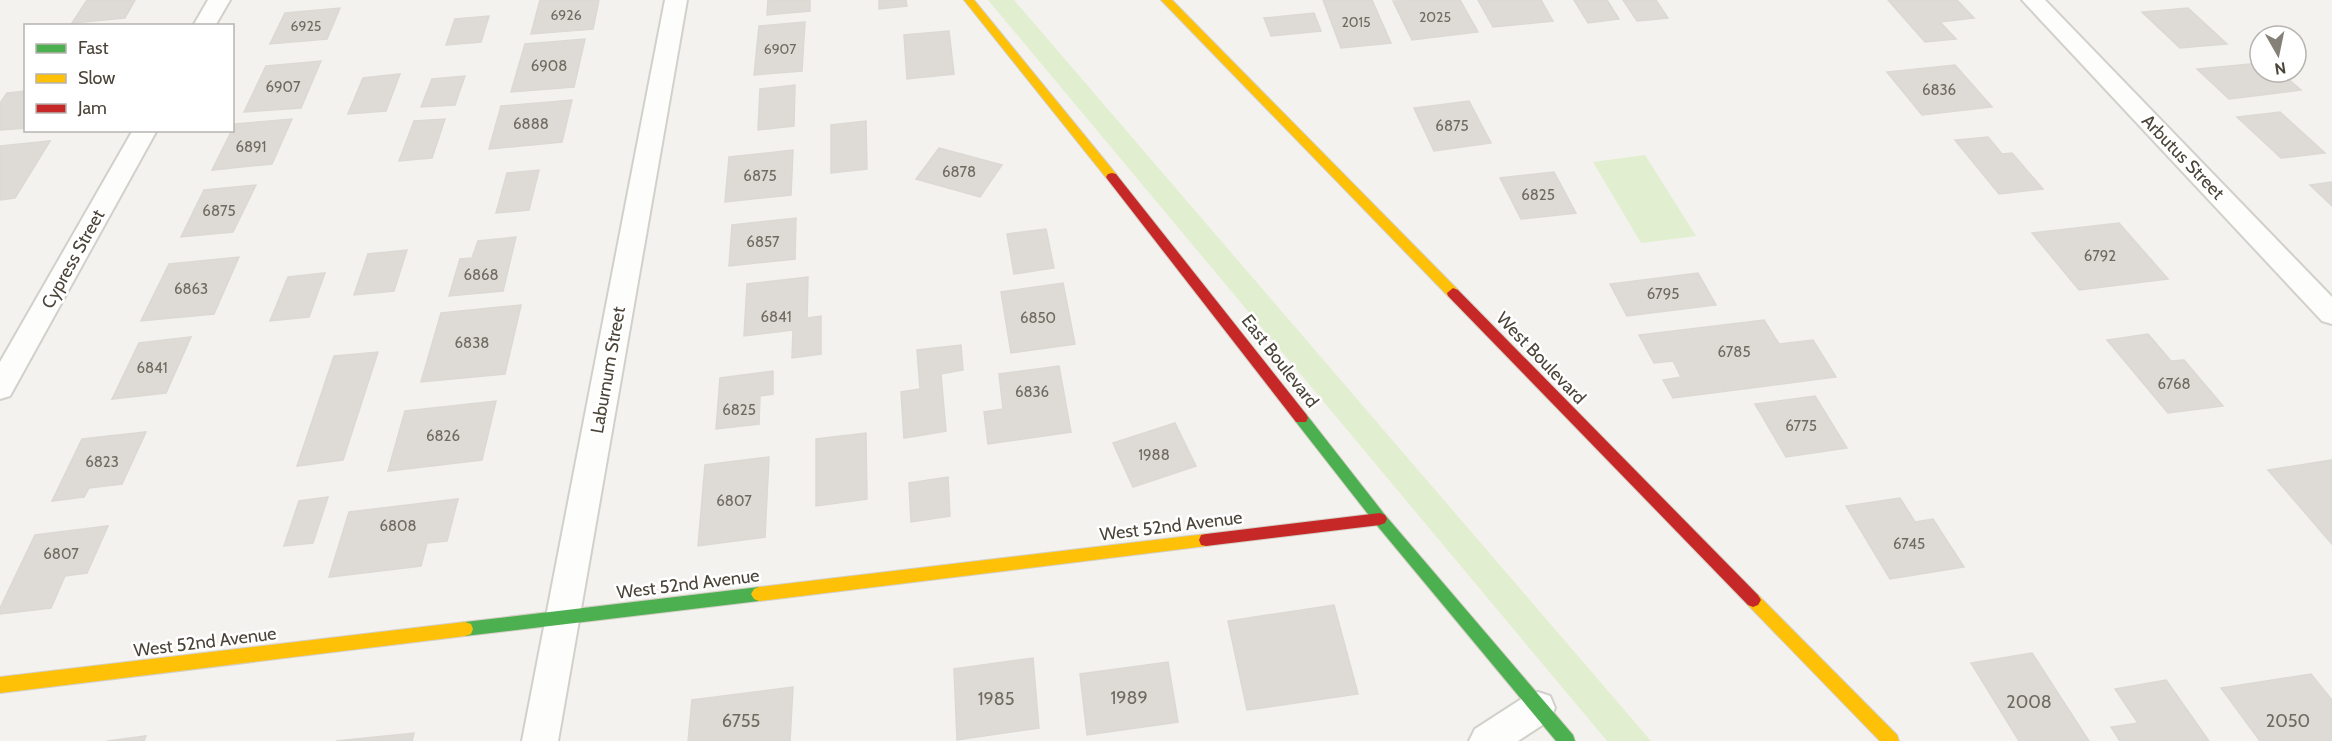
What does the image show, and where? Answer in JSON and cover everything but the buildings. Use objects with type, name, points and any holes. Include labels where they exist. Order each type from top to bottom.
[{"type":"street","points":[[205,24],[219,0]]},
{"type":"street","name":"Laburnum Street","points":[[540,741],[676,0]]},
{"type":"street","name":"East Boulevard","points":[[969,0],[1059,109],[1380,519],[1567,741]]},
{"type":"street","name":"West Boulevard","points":[[1166,0],[1891,741]]},
{"type":"street","name":"Arbutus Street","points":[[2033,0],[2332,314]]},
{"type":"street","name":"Cypress Street","points":[[0,388],[144,132]]},
{"type":"street","name":"West 52nd Avenue","points":[[0,685],[1380,519]]},
{"type":"street","points":[[1487,741],[1538,708]]},
{"type":"green space","points":[[988,0],[1014,0],[1651,741],[1607,741]]},
{"type":"green space","points":[[1645,155],[1696,236],[1641,243],[1593,162]]},
{"type":"traffic: fast","points":[[1301,418],[1380,519],[1567,741]]},
{"type":"traffic: fast","points":[[465,629],[759,594]]},
{"type":"traffic: slow","points":[[969,0],[1112,177]]},
{"type":"traffic: slow","points":[[1166,0],[1453,293]]},
{"type":"traffic: slow","points":[[759,594],[1206,540]]},
{"type":"traffic: slow","points":[[1753,600],[1891,741]]},
{"type":"traffic: slow","points":[[0,685],[465,629]]},
{"type":"traffic: jam","points":[[1112,177],[1301,418]]},
{"type":"traffic: jam","points":[[1453,293],[1753,600]]},
{"type":"traffic: jam","points":[[1206,540],[1380,519]]}]
